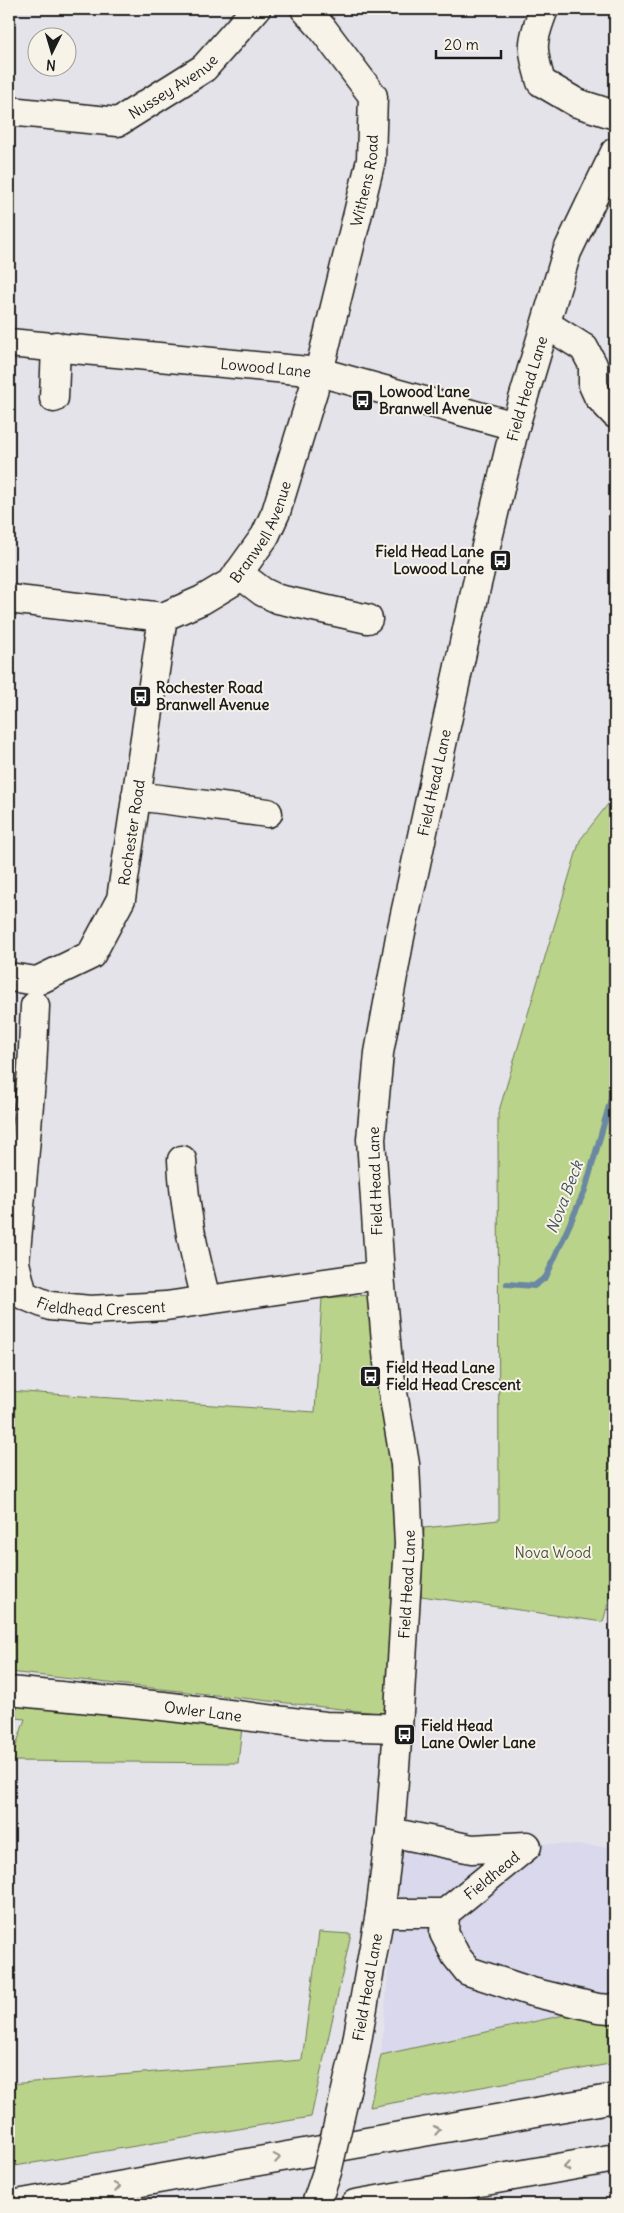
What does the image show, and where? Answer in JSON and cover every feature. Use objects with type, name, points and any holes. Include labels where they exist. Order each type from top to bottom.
[{"type":"main road","name":"Nussey Avenue","points":[[9,111],[118,122],[204,68],[256,9]]},
{"type":"main road","name":"Withens Road","points":[[305,9],[322,28],[373,96],[371,160],[319,372]]},
{"type":"main road","points":[[544,9],[534,35],[534,58],[541,82],[577,103],[615,115]]},
{"type":"main road","name":"Field Head Lane","points":[[316,2204],[327,2172],[355,2052],[380,1913],[390,1832],[409,1544],[405,1464],[388,1363],[371,1139],[380,1053],[400,937],[469,617],[515,426],[567,252],[615,152]]},
{"type":"main road","points":[[546,324],[584,348],[593,365],[593,385],[598,396],[615,414]]},
{"type":"main road","name":"Lowood Lane","points":[[9,343],[319,372],[515,426]]},
{"type":"main road","points":[[54,398],[56,346]]},
{"type":"main road","name":"Branwell Avenue","points":[[163,617],[202,600],[232,582],[265,536],[276,512],[319,372]]},
{"type":"main road","points":[[238,573],[263,592],[278,599],[368,619]]},
{"type":"main road","points":[[9,599],[163,617]]},
{"type":"main road","name":"Rochester Road","points":[[9,977],[37,981],[91,954],[121,899],[163,617]]},
{"type":"main road","points":[[136,796],[268,813]]},
{"type":"main road","name":"Fieldhead Crescent","points":[[35,1006],[32,1070],[15,1263],[16,1296],[50,1306],[90,1310],[166,1306],[380,1275]]},
{"type":"main road","points":[[182,1160],[183,1189],[193,1247],[206,1299]]},
{"type":"main road","name":"Owler Lane","points":[[9,1691],[163,1706],[325,1726],[398,1728]]},
{"type":"main road","name":"Fieldhead","points":[[390,1832],[472,1849],[527,1846],[445,1913]]},
{"type":"main road","points":[[380,1913],[445,1913],[444,1933],[468,1970],[532,1992],[598,2008],[610,2009],[615,2007]]},
{"type":"main road","points":[[17,2204],[615,2098]]},
{"type":"main road","points":[[355,2204],[615,2158]]},
{"type":"shaded area","points":[[401,1828],[473,1840],[615,1847],[615,2004],[381,2055]]},
{"type":"green space","name":"Nova Wood","points":[[615,795],[615,1578],[603,1622],[421,1596],[424,1528],[499,1520],[498,1114],[580,840]]},
{"type":"green space","points":[[369,1295],[399,1539],[386,1714],[9,1672],[9,1391],[315,1412],[322,1298]]},
{"type":"green space","points":[[9,1705],[242,1727],[238,1763],[11,1761],[25,1719],[9,1717]]},
{"type":"green space","points":[[319,1932],[351,1934],[311,2117],[9,2167],[9,2084],[302,2060]]},
{"type":"green space","points":[[615,2004],[615,2063],[370,2107],[381,2055]]},
{"type":"waterway","name":"Nova Beck","points":[[507,1284],[534,1286],[546,1277],[585,1190],[615,1085]]},
{"type":"place","name":"Lowood Lane Branwell Avenue","points":[[363,400]]},
{"type":"place","name":"Field Head Lane Lowood Lane","points":[[500,560]]},
{"type":"place","name":"Rochester Road Branwell Avenue","points":[[140,696]]},
{"type":"place","name":"Field Head Lane Field Head Crescent","points":[[370,1376]]},
{"type":"place","name":"Field Head Lane Owler Lane","points":[[405,1734]]}]
